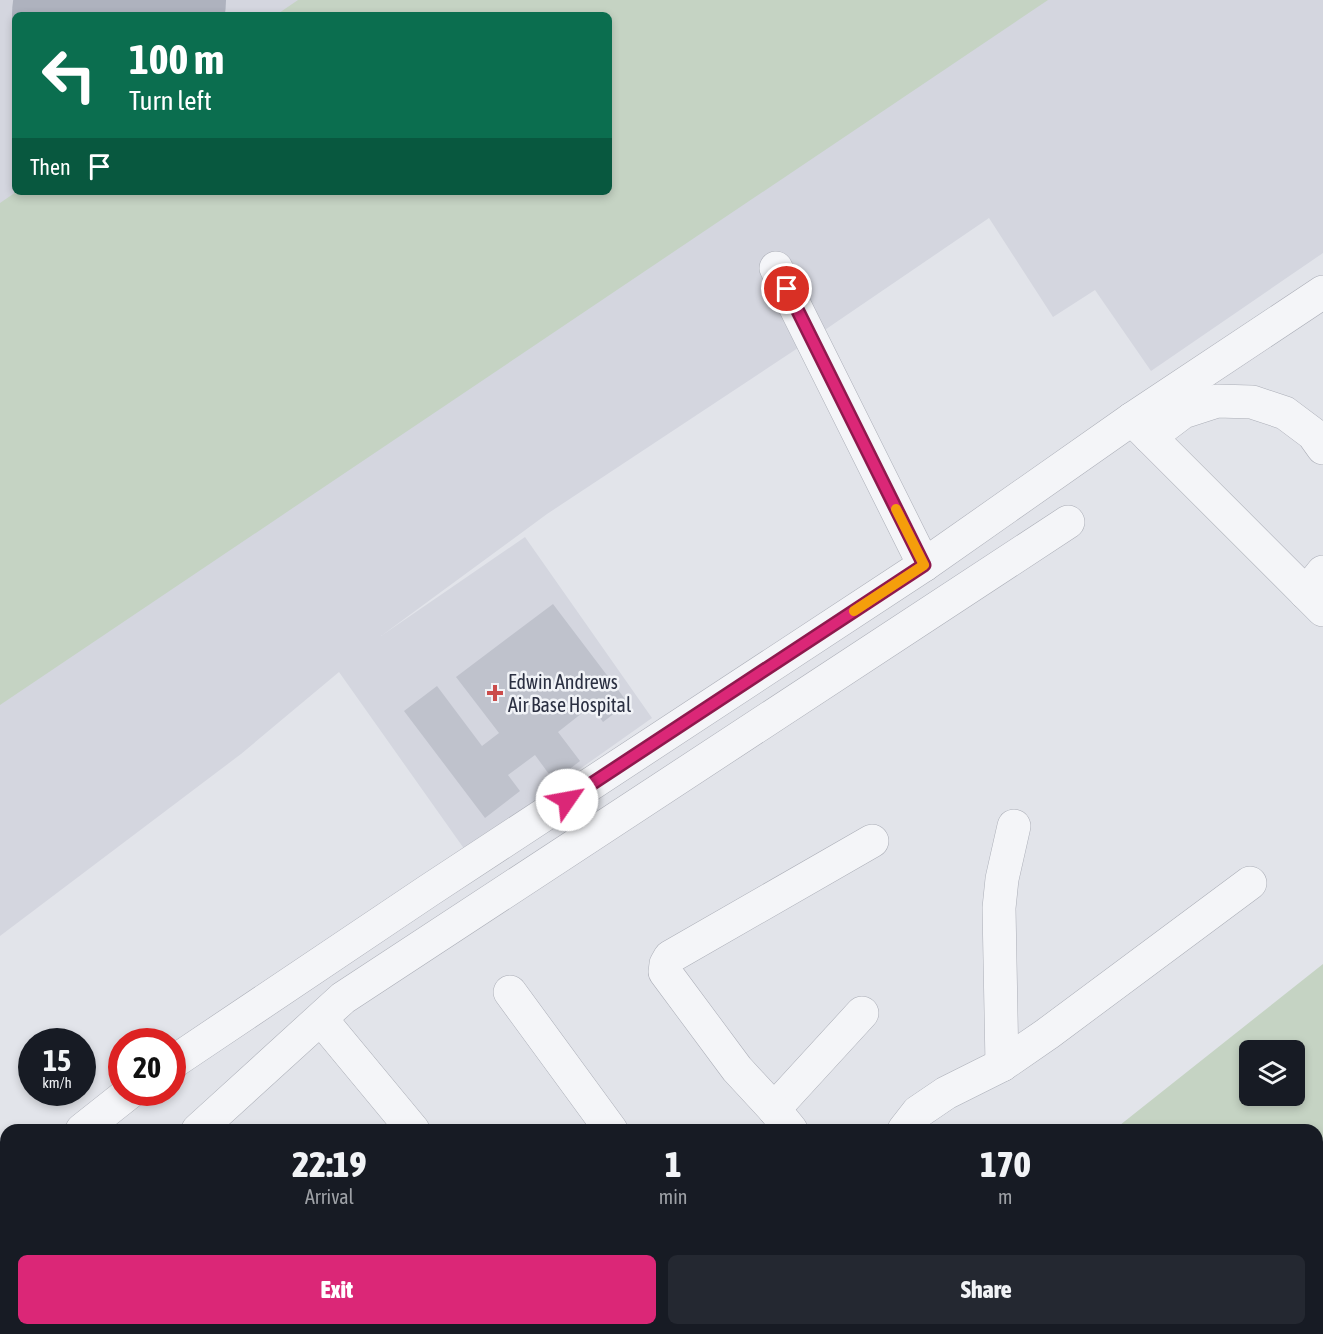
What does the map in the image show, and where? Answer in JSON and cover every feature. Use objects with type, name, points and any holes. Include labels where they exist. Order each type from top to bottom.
[{"type":"street","points":[[776,268],[924,565]]},
{"type":"street","points":[[186,1054],[428,891],[924,565],[1141,428],[1323,292]]},
{"type":"street","points":[[1141,428],[1217,401],[1252,402],[1285,413],[1313,434],[1323,448]]},
{"type":"street","points":[[1141,428],[1317,592]]},
{"type":"street","points":[[205,1124],[343,998],[1068,522]]},
{"type":"street","points":[[1002,1065],[999,908],[1002,879],[1014,826]]},
{"type":"street","points":[[862,1012],[783,1119],[737,1069],[665,972],[670,957],[872,841]]},
{"type":"street","points":[[909,1124],[918,1112],[946,1093],[1002,1065],[1047,1034],[1250,883]]},
{"type":"street","points":[[510,992],[607,1124]]},
{"type":"street","points":[[321,1018],[407,1124]]},
{"type":"street","points":[[90,1124],[112,1106]]},
{"type":"shaded area","points":[[0,0],[1323,0],[1323,253],[1151,371],[1095,290],[1053,317],[989,218],[547,514],[381,636],[525,537],[652,718],[465,850],[339,672],[241,754],[0,936]]},
{"type":"green space","points":[[298,0],[1048,0],[0,705],[0,203],[12,195],[612,195],[612,12],[280,12]]},
{"type":"green space","points":[[1323,964],[1323,1124],[1121,1124]]},
{"type":"building","points":[[553,604],[628,703],[603,722],[591,706],[558,732],[580,761],[554,781],[535,755],[508,775],[520,791],[485,818],[404,711],[437,686],[482,746],[499,733],[456,677]]},
{"type":"runway","points":[[112,12],[130,0]]},
{"type":"slow traffic","points":[[854,611],[924,565],[896,509]]},
{"type":"place","name":"Edwin Andrews Air Base Hospital","points":[[495,693]]},
{"type":"route","points":[[567,800],[924,565],[787,289]]}]
